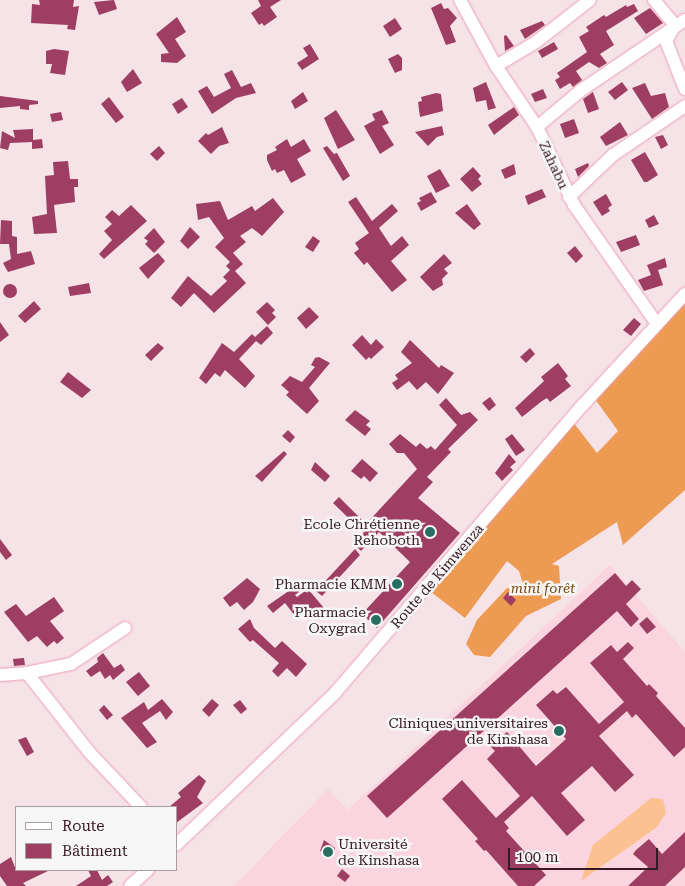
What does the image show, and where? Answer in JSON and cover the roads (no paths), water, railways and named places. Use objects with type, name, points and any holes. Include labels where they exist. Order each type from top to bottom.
[{"type":"street","points":[[496,66],[536,42],[590,0]]},
{"type":"street","points":[[654,0],[680,23]]},
{"type":"street","name":"Zahabu","points":[[465,2],[496,66],[537,127],[569,197],[657,324]]},
{"type":"street","points":[[680,23],[666,42],[685,89]]},
{"type":"street","points":[[537,127],[580,92],[680,23]]},
{"type":"street","points":[[569,197],[613,155],[685,106]]},
{"type":"street","name":"Route de Kimwenza","points":[[178,842],[334,694],[583,405],[685,294]]},
{"type":"street","points":[[0,675],[26,673],[71,664],[125,628]]},
{"type":"street","points":[[26,673],[90,753],[140,806]]},
{"type":"street","points":[[130,886],[147,871]]},
{"type":"place","name":"Ecole Chrétienne Rehoboth","points":[[430,532]]},
{"type":"place","name":"Pharmacie KMM","points":[[397,584]]},
{"type":"place","name":"Pharmacie Oxygrad","points":[[376,620]]},
{"type":"place","name":"Cliniques universitaires de Kinshasa","points":[[559,731]]},
{"type":"place","name":"Université de Kinshasa","points":[[328,852]]},
{"type":"park label","name":"mini forêt","points":[[543,588]]}]
